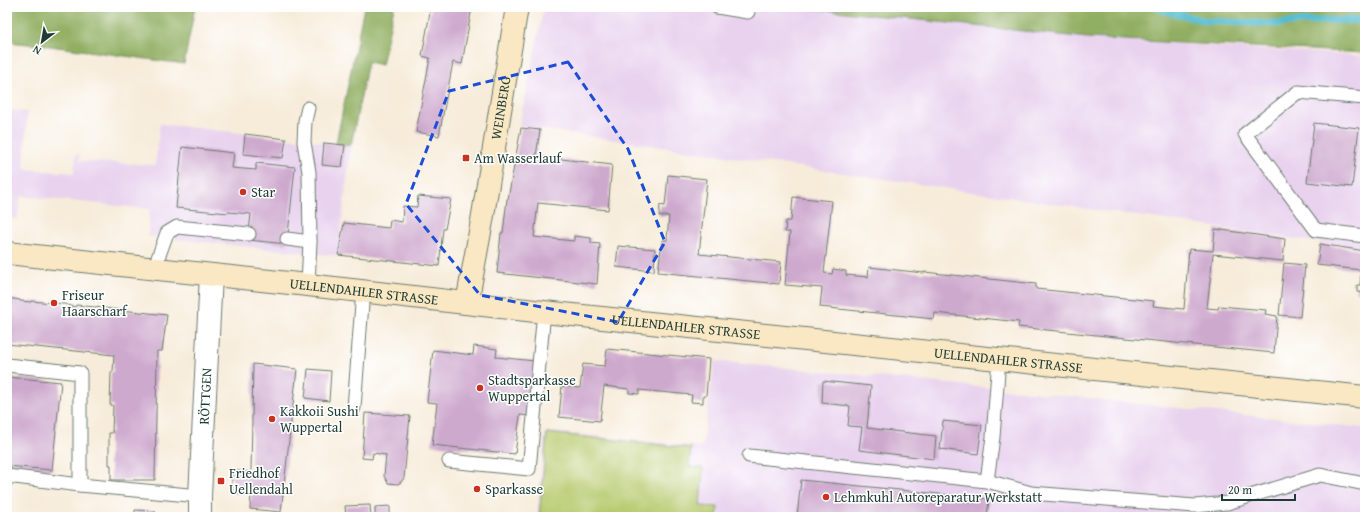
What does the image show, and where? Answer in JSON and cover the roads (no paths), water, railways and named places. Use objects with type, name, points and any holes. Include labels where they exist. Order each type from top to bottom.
[{"type":"main road","name":"WEINBERG","points":[[467,303],[517,7]]},
{"type":"main road","name":"UELLENDAHLER STRASSE","points":[[7,253],[544,312],[1365,397]]},
{"type":"street","name":"RÖTTGEN","points":[[200,506],[211,275]]},
{"type":"lane","points":[[717,7],[748,12]]},
{"type":"lane","points":[[1365,98],[1298,92],[1245,134],[1316,230],[1365,236]]},
{"type":"lane","points":[[308,108],[305,121],[304,142],[309,172],[310,242],[308,285]]},
{"type":"lane","points":[[154,269],[167,233],[177,227],[249,234]]},
{"type":"lane","points":[[287,239],[310,242]]},
{"type":"lane","points":[[354,408],[363,291]]},
{"type":"lane","points":[[449,461],[529,469],[544,312]]},
{"type":"lane","points":[[987,482],[995,424],[999,359]]},
{"type":"lane","points":[[7,366],[80,373],[80,484]]},
{"type":"lane","points":[[749,456],[987,482],[1031,493],[1195,506],[1227,504],[1320,475],[1365,484]]},
{"type":"lane","points":[[7,476],[80,484],[200,506]]},
{"type":"lane","points":[[1195,506],[1203,517]]},
{"type":"waterway","points":[[1155,7],[1206,21],[1274,24],[1313,21],[1365,20]]},
{"type":"place","name":"Am Wasserlauf","points":[[466,158]]},
{"type":"place","name":"Star","points":[[243,192]]},
{"type":"place","name":"Friseur Haarscharf","points":[[54,303]]},
{"type":"place","name":"Stadtsparkasse Wuppertal","points":[[480,388]]},
{"type":"place","name":"Kakkoii Sushi Wuppertal","points":[[272,419]]},
{"type":"place","name":"Friedhof Uellendahl","points":[[221,481]]},
{"type":"place","name":"Sparkasse","points":[[477,489]]},
{"type":"place","name":"Lehmkuhl Autoreparatur Werkstatt","points":[[826,497]]}]
